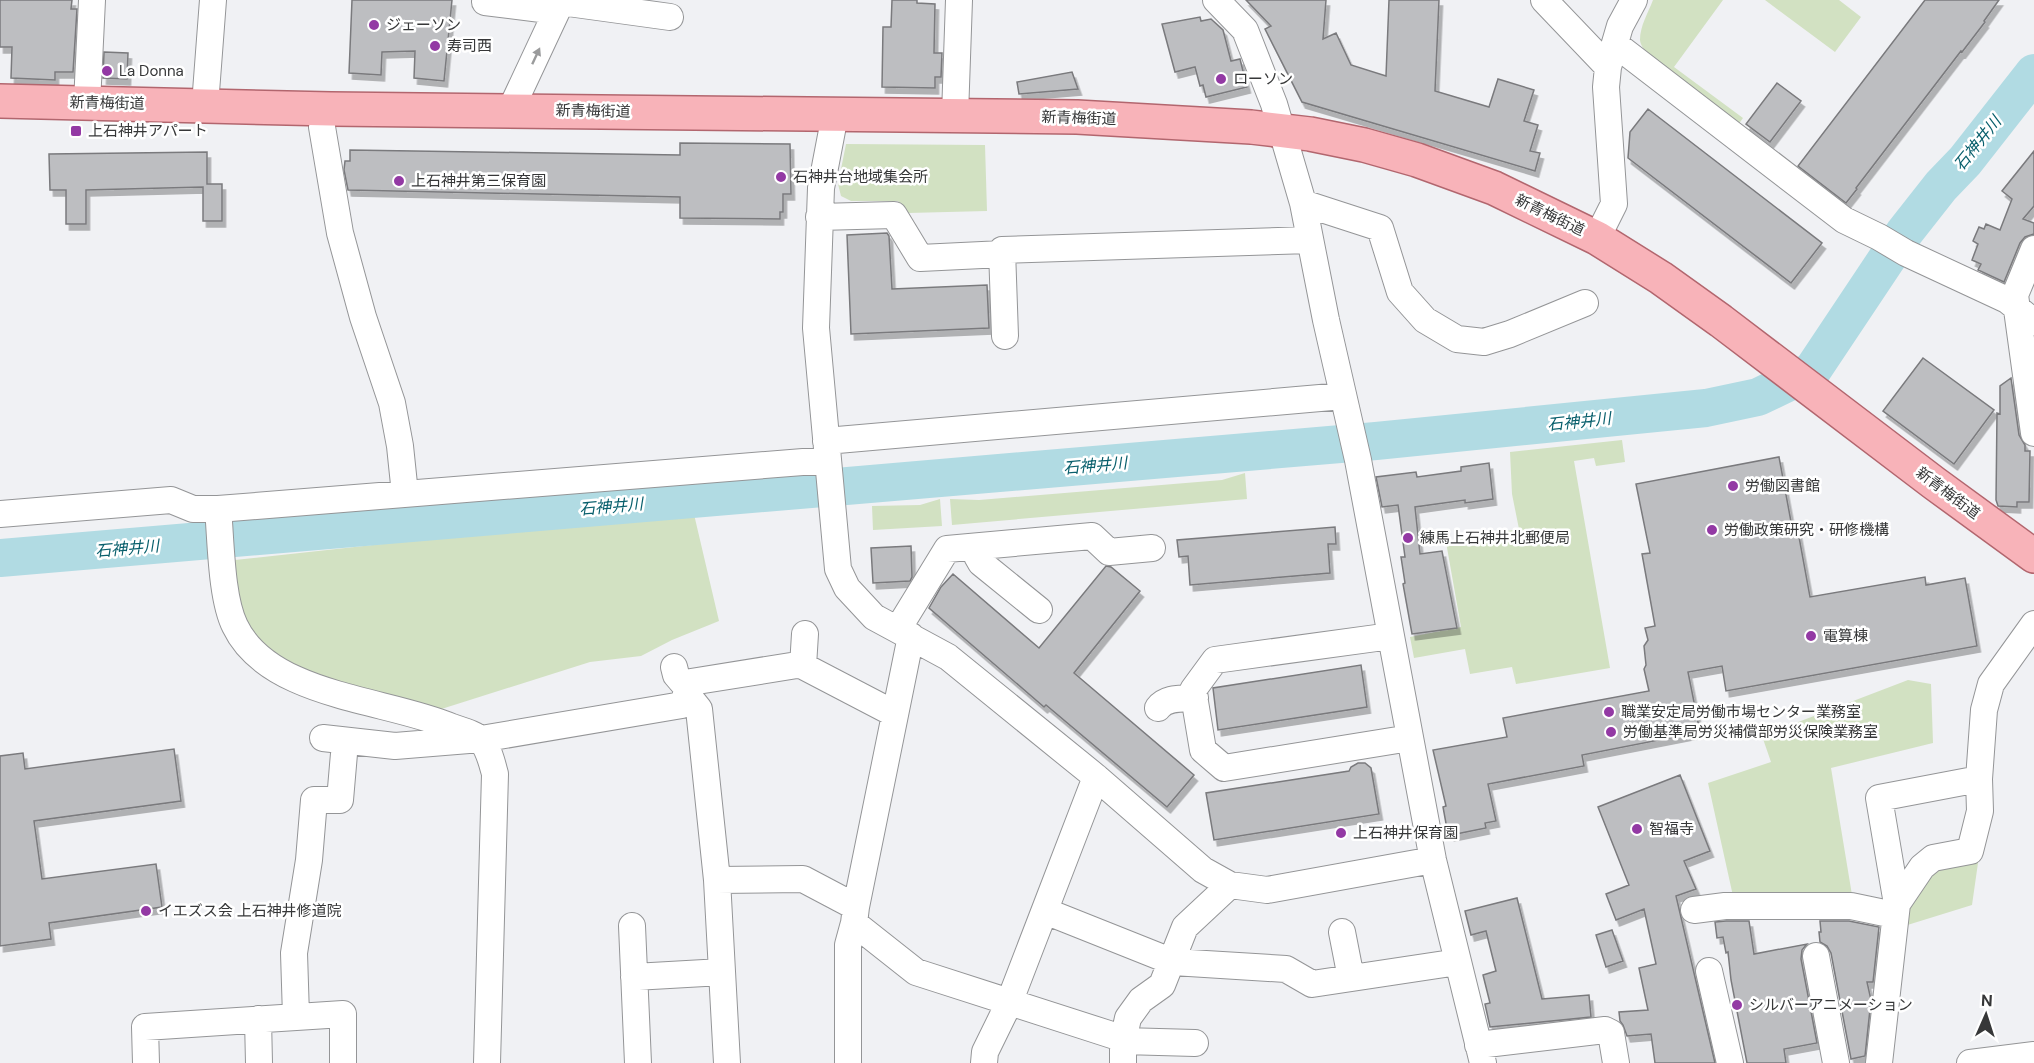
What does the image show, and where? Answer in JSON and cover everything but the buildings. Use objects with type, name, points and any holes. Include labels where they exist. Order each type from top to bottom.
[{"type":"main road","name":"新青梅街道","points":[[0,101],[331,108],[1077,117],[1282,130],[1364,145],[1417,160],[1494,188],[1597,238],[1661,278],[1721,321],[2034,556]]},
{"type":"street","points":[[87,103],[92,0]]},
{"type":"street","points":[[205,105],[213,0]]},
{"type":"street","points":[[955,115],[959,0]]},
{"type":"street","points":[[1216,0],[1245,30],[1282,130],[1302,203],[1356,454],[1433,860],[1481,1054],[1605,1030],[1611,1033],[1616,1063]]},
{"type":"street","points":[[1544,0],[1612,56],[1844,220],[1906,253],[2007,300],[2025,314]]},
{"type":"street","points":[[1597,238],[1614,204],[1606,87],[1620,26],[1634,0]]},
{"type":"street","points":[[484,2],[560,4],[670,17]]},
{"type":"street","points":[[511,110],[560,4]]},
{"type":"street","points":[[835,115],[821,188],[816,328],[838,569],[847,588],[874,617],[948,657],[1096,777],[1203,870],[1230,885],[1267,890],[1433,860]]},
{"type":"street","points":[[322,126],[340,232],[363,317],[392,403],[400,446],[405,494]]},
{"type":"street","points":[[1302,203],[1380,228],[1400,292],[1425,321],[1457,339],[1484,342],[1585,303]]},
{"type":"street","points":[[819,217],[894,215],[920,258],[1002,254]]},
{"type":"street","points":[[1005,336],[1002,250],[1310,240]]},
{"type":"street","points":[[2034,249],[2014,295],[2025,314],[2034,431]]},
{"type":"street","points":[[0,514],[171,500],[193,509],[218,509],[1346,408]]},
{"type":"street","points":[[218,509],[226,600],[235,627],[257,656],[272,667],[304,683],[442,722],[481,739],[495,774],[487,1063]]},
{"type":"street","points":[[848,1063],[848,945],[895,714],[905,632],[947,549],[1092,536],[1109,552],[1152,548]]},
{"type":"street","points":[[979,547],[977,556],[981,563],[1039,609]]},
{"type":"street","points":[[1895,909],[1922,867],[1933,858],[1970,851],[1980,811],[1979,779],[1984,710],[1991,684],[2034,624]]},
{"type":"street","points":[[803,666],[805,633]]},
{"type":"street","points":[[1391,636],[1215,660],[1193,690],[1203,750],[1224,768],[1410,738]]},
{"type":"street","points":[[296,1016],[294,953],[309,860],[314,800],[339,800],[334,740],[395,746],[481,739],[682,705],[691,682],[797,665],[895,714]]},
{"type":"street","points":[[674,667],[676,675],[699,709],[717,880],[727,1063]]},
{"type":"street","points":[[1158,708],[1162,702],[1195,698]]},
{"type":"street","points":[[984,1063],[985,1052],[1009,1003],[1096,777]]},
{"type":"street","points":[[1879,1063],[1895,909],[1879,798],[1979,779]]},
{"type":"street","points":[[717,880],[803,879],[855,915],[916,972],[1115,1036],[1123,1052]]},
{"type":"street","points":[[1123,1052],[1128,1018],[1141,1000],[1162,986],[1185,927],[1230,885]]},
{"type":"street","points":[[1695,910],[1725,906],[1829,905],[1895,909]]},
{"type":"street","points":[[1044,910],[1173,962],[1286,969],[1312,984],[1458,962]]},
{"type":"street","points":[[632,926],[638,1063]]},
{"type":"street","points":[[1342,932],[1351,978]]},
{"type":"street","points":[[1816,956],[1836,1063]]},
{"type":"street","points":[[1709,971],[1730,1063]]},
{"type":"street","points":[[634,977],[722,972]]},
{"type":"street","points":[[146,1063],[145,1027],[343,1014],[343,1063]]},
{"type":"street","points":[[258,1019],[259,1063]]},
{"type":"street","points":[[1123,1052],[1196,1043]]},
{"type":"street","points":[[1970,1063],[2034,1055]]},
{"type":"green space","points":[[1653,0],[1723,0],[1674,67],[1743,118],[1738,125],[1666,72],[1644,49],[1640,35]]},
{"type":"green space","points":[[1765,0],[1839,0],[1861,17],[1835,52]]},
{"type":"green space","points":[[846,144],[985,145],[987,211],[908,213],[898,201],[851,201],[841,196],[838,184]]},
{"type":"green space","points":[[1622,440],[1625,462],[1596,466],[1594,458],[1574,461],[1610,668],[1516,684],[1512,667],[1470,674],[1465,649],[1414,658],[1410,637],[1461,627],[1446,542],[1519,529],[1512,494],[1510,452]]},
{"type":"green space","points":[[1245,473],[1247,499],[952,525],[950,499],[979,500],[1222,480]]},
{"type":"green space","points":[[940,499],[942,526],[873,530],[872,506],[920,505]]},
{"type":"green space","points":[[693,510],[719,621],[672,640],[641,656],[590,662],[432,712],[304,670],[282,660],[266,648],[245,619],[239,604],[234,573],[235,560]]},
{"type":"green space","points":[[1908,680],[1931,684],[1933,743],[1831,768],[1852,895],[1733,896],[1708,783],[1771,762],[1762,736]]},
{"type":"green space","points":[[1979,856],[1972,905],[1901,927],[1925,872]]},
{"type":"waterway","name":"石神井川","points":[[0,558],[1376,441],[1706,408],[1758,397],[1812,371],[1904,233],[1941,186],[1965,161],[2034,73]]},
{"type":"place","name":"ジェーソン","points":[[374,25]]},
{"type":"place","name":"寿司西","points":[[435,46]]},
{"type":"place","name":"La Donna","points":[[107,71]]},
{"type":"place","name":"ローソン","points":[[1221,79]]},
{"type":"place","name":"上石神井アパート","points":[[76,131]]},
{"type":"place","name":"石神井台地域集会所","points":[[781,177]]},
{"type":"place","name":"上石神井第三保育園","points":[[399,181]]},
{"type":"place","name":"労働図書館","points":[[1733,486]]},
{"type":"place","name":"労働政策研究・研修機構","points":[[1712,530]]},
{"type":"place","name":"練馬上石神井北郵便局","points":[[1408,538]]},
{"type":"place","name":"電算棟","points":[[1811,636]]},
{"type":"place","name":"職業安定局労働市場センター業務室","points":[[1609,712]]},
{"type":"place","name":"労働基準局労災補償部労災保険業務室","points":[[1611,732]]},
{"type":"place","name":"智福寺","points":[[1637,829]]},
{"type":"place","name":"上石神井保育園","points":[[1341,833]]},
{"type":"place","name":"イエズス会 上石神井修道院","points":[[146,911]]},
{"type":"place","name":"シルバーアニメーション","points":[[1737,1005]]}]
